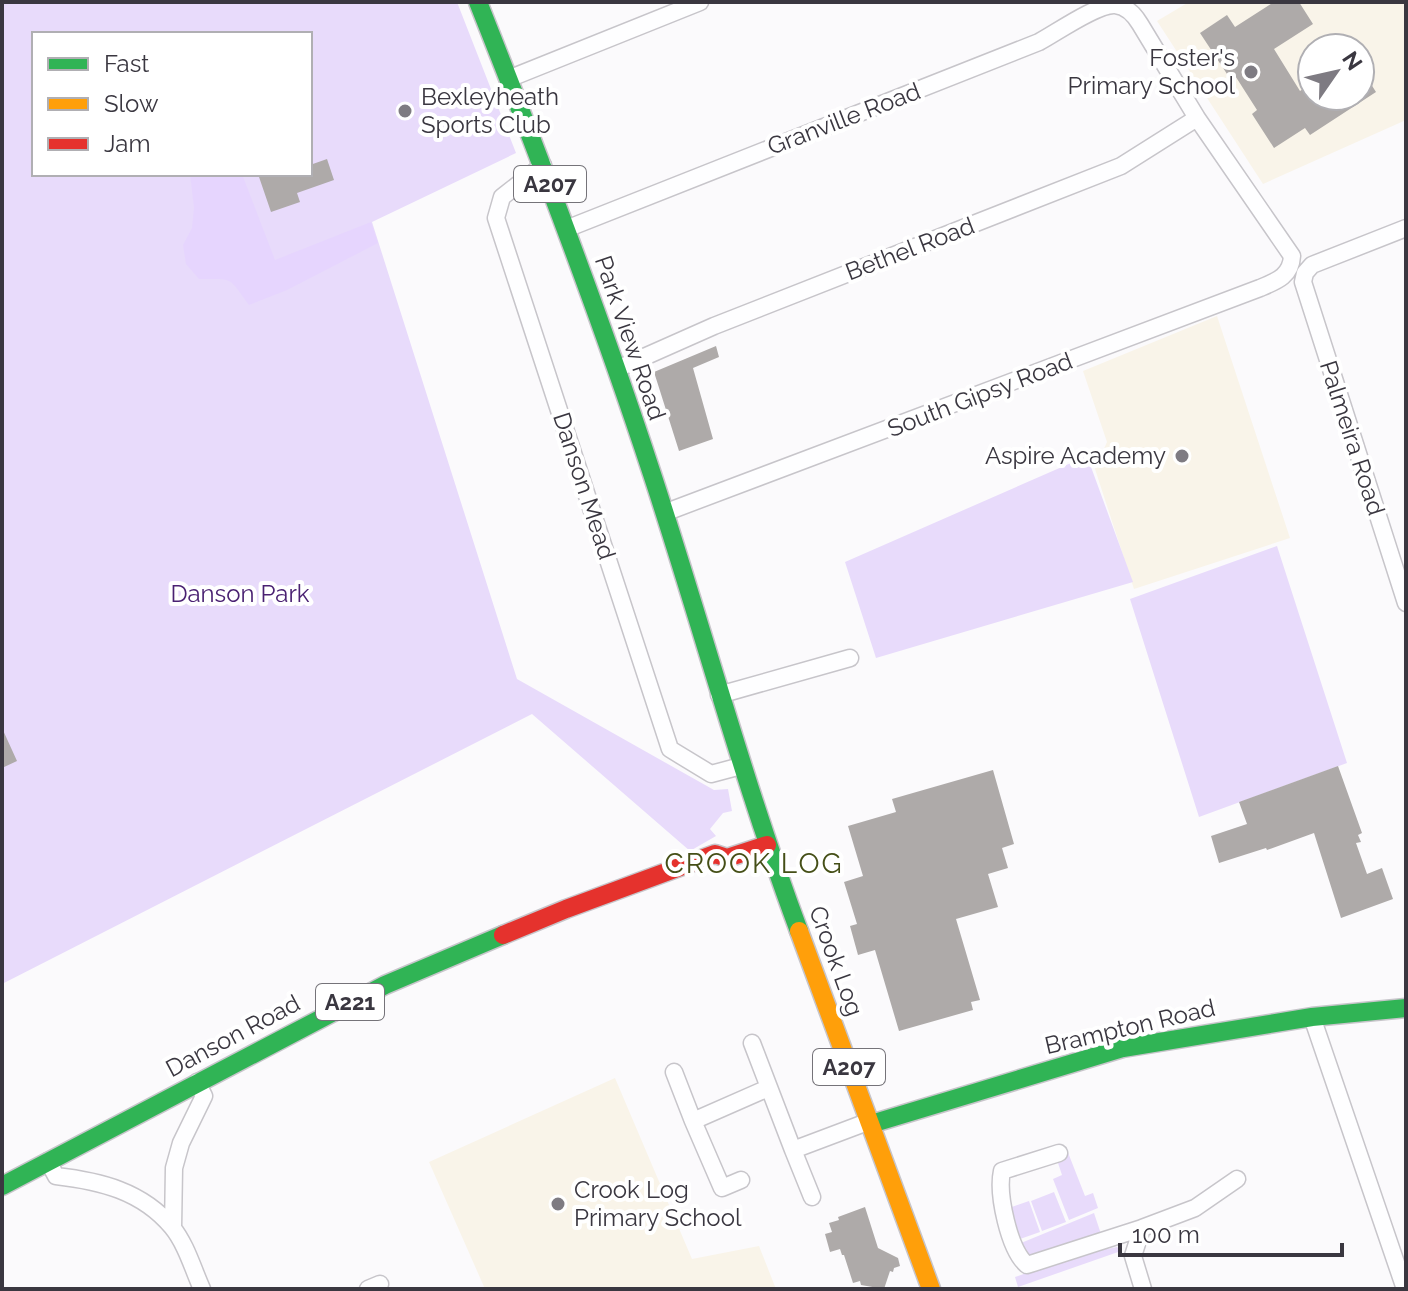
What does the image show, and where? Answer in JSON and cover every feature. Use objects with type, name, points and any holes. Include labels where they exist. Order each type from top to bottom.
[{"type":"main road","name":"Park View Road","points":[[478,2],[543,165],[617,369],[765,838]]},
{"type":"main road","name":"Danson Road","points":[[2,1186],[385,985],[566,909],[715,854],[720,844],[765,838]]},
{"type":"main road","name":"Crook Log","points":[[765,838],[931,1289]]},
{"type":"main road","name":"Brampton Road","points":[[870,1123],[1123,1048],[1312,1017],[1406,1008]]},
{"type":"street","points":[[508,79],[700,2]]},
{"type":"street","name":"Granville Road","points":[[566,229],[1039,42],[1106,6],[1119,6]]},
{"type":"street","name":"Palmeira Road","points":[[1119,6],[1135,16],[1197,118],[1292,256],[1406,603]]},
{"type":"street","name":"Bethel Road","points":[[617,369],[714,326],[1121,166],[1197,118]]},
{"type":"street","name":"Danson Mead","points":[[543,165],[502,197],[496,218],[670,749],[711,774],[741,766]]},
{"type":"street","name":"South Gipsy Road","points":[[664,513],[1260,288],[1406,228]]},
{"type":"street","points":[[719,695],[850,658]]},
{"type":"street","points":[[1312,1017],[1405,1289]]},
{"type":"street","points":[[752,1043],[812,1197]]},
{"type":"street","points":[[674,1072],[722,1188],[741,1180]]},
{"type":"street","points":[[173,1228],[174,1168],[181,1143],[204,1096],[197,1082]]},
{"type":"street","points":[[693,1121],[768,1088]]},
{"type":"street","points":[[793,1150],[870,1123]]},
{"type":"street","points":[[1059,1153],[1002,1171],[998,1188],[1018,1257],[1027,1265],[1195,1208],[1237,1179]]},
{"type":"street","points":[[48,1161],[56,1176],[111,1185],[131,1194],[173,1228],[202,1289]]},
{"type":"street","points":[[1142,1228],[1133,1256],[1143,1289]]},
{"type":"shaded area","name":"Foster's Primary School","points":[[1189,2],[1406,2],[1406,120],[1263,184],[1157,21]]},
{"type":"shaded area","points":[[190,176],[243,176],[275,260],[371,222],[378,243],[287,290],[249,305],[229,281],[199,279],[186,264],[183,245],[192,228],[194,208]]},
{"type":"shaded area","name":"Aspire Academy","points":[[1217,316],[1290,538],[1134,589],[1095,469],[1107,442],[1083,371]]},
{"type":"shaded area","name":"Crook Log Primary School","points":[[615,1078],[692,1259],[759,1246],[776,1289],[485,1289],[429,1162]]},
{"type":"green space","name":"Danson Park","points":[[2,2],[457,2],[516,153],[372,222],[517,679],[714,790],[728,789],[732,811],[723,813],[710,829],[716,836],[690,851],[532,714],[2,984]]},
{"type":"green space","points":[[1087,456],[1133,582],[876,658],[845,562]]},
{"type":"green space","points":[[1277,546],[1347,763],[1199,817],[1130,599]]},
{"type":"green space","points":[[1067,1150],[1085,1196],[1093,1193],[1098,1208],[1069,1220],[1053,1179],[1062,1175],[1058,1163],[1065,1160],[1063,1152]]},
{"type":"green space","points":[[1054,1192],[1066,1222],[1042,1231],[1031,1201]]},
{"type":"green space","points":[[1029,1201],[1040,1232],[1020,1239],[1009,1208]]},
{"type":"green space","points":[[1094,1213],[1101,1234],[1032,1257],[1027,1255],[1021,1243]]},
{"type":"green space","points":[[1105,1245],[1107,1249],[1117,1247],[1121,1251],[1018,1287],[1015,1277]]},
{"type":"building","points":[[1274,2],[1299,2],[1313,24],[1296,32],[1274,49],[1296,85],[1296,112],[1345,112],[1310,135],[1305,128],[1274,148],[1252,114],[1257,110],[1234,74],[1229,77],[1200,33],[1227,15],[1235,27]]},
{"type":"building","points":[[327,159],[334,180],[297,193],[300,202],[271,212],[259,176],[312,176],[312,164]]},
{"type":"building","points":[[716,346],[719,357],[693,368],[713,439],[679,451],[654,372]]},
{"type":"building","points":[[2,728],[17,761],[2,768]]},
{"type":"building","points":[[1338,766],[1362,833],[1358,835],[1361,842],[1356,843],[1367,874],[1382,868],[1393,899],[1341,918],[1314,833],[1219,863],[1211,836],[1247,824],[1239,802]]},
{"type":"building","points":[[993,770],[1014,844],[1002,848],[1008,868],[988,874],[998,907],[956,919],[980,1000],[971,1002],[973,1010],[899,1031],[875,950],[858,955],[850,926],[857,924],[844,882],[863,876],[848,826],[896,812],[892,799]]},
{"type":"building","points":[[865,1207],[878,1248],[898,1258],[900,1266],[890,1271],[884,1289],[861,1285],[860,1281],[853,1283],[844,1255],[840,1249],[830,1252],[825,1234],[832,1232],[829,1223]]},
{"type":"traffic: fast","points":[[478,2],[612,355],[759,818],[799,931]]},
{"type":"traffic: fast","points":[[2,1186],[385,985],[503,935]]},
{"type":"traffic: fast","points":[[871,1124],[1123,1048],[1312,1017],[1406,1008]]},
{"type":"traffic: slow","points":[[799,931],[931,1289]]},
{"type":"traffic: jam","points":[[503,935],[715,854],[727,858],[767,845]]},
{"type":"place","name":"Foster's Primary School","points":[[1251,72]]},
{"type":"place","name":"Bexleyheath Sports Club","points":[[405,111]]},
{"type":"place","name":"Aspire Academy","points":[[1182,456]]},
{"type":"place","name":"Crook Log Primary School","points":[[558,1204]]},
{"type":"district","name":"CROOK LOG","points":[[754,863]]}]
